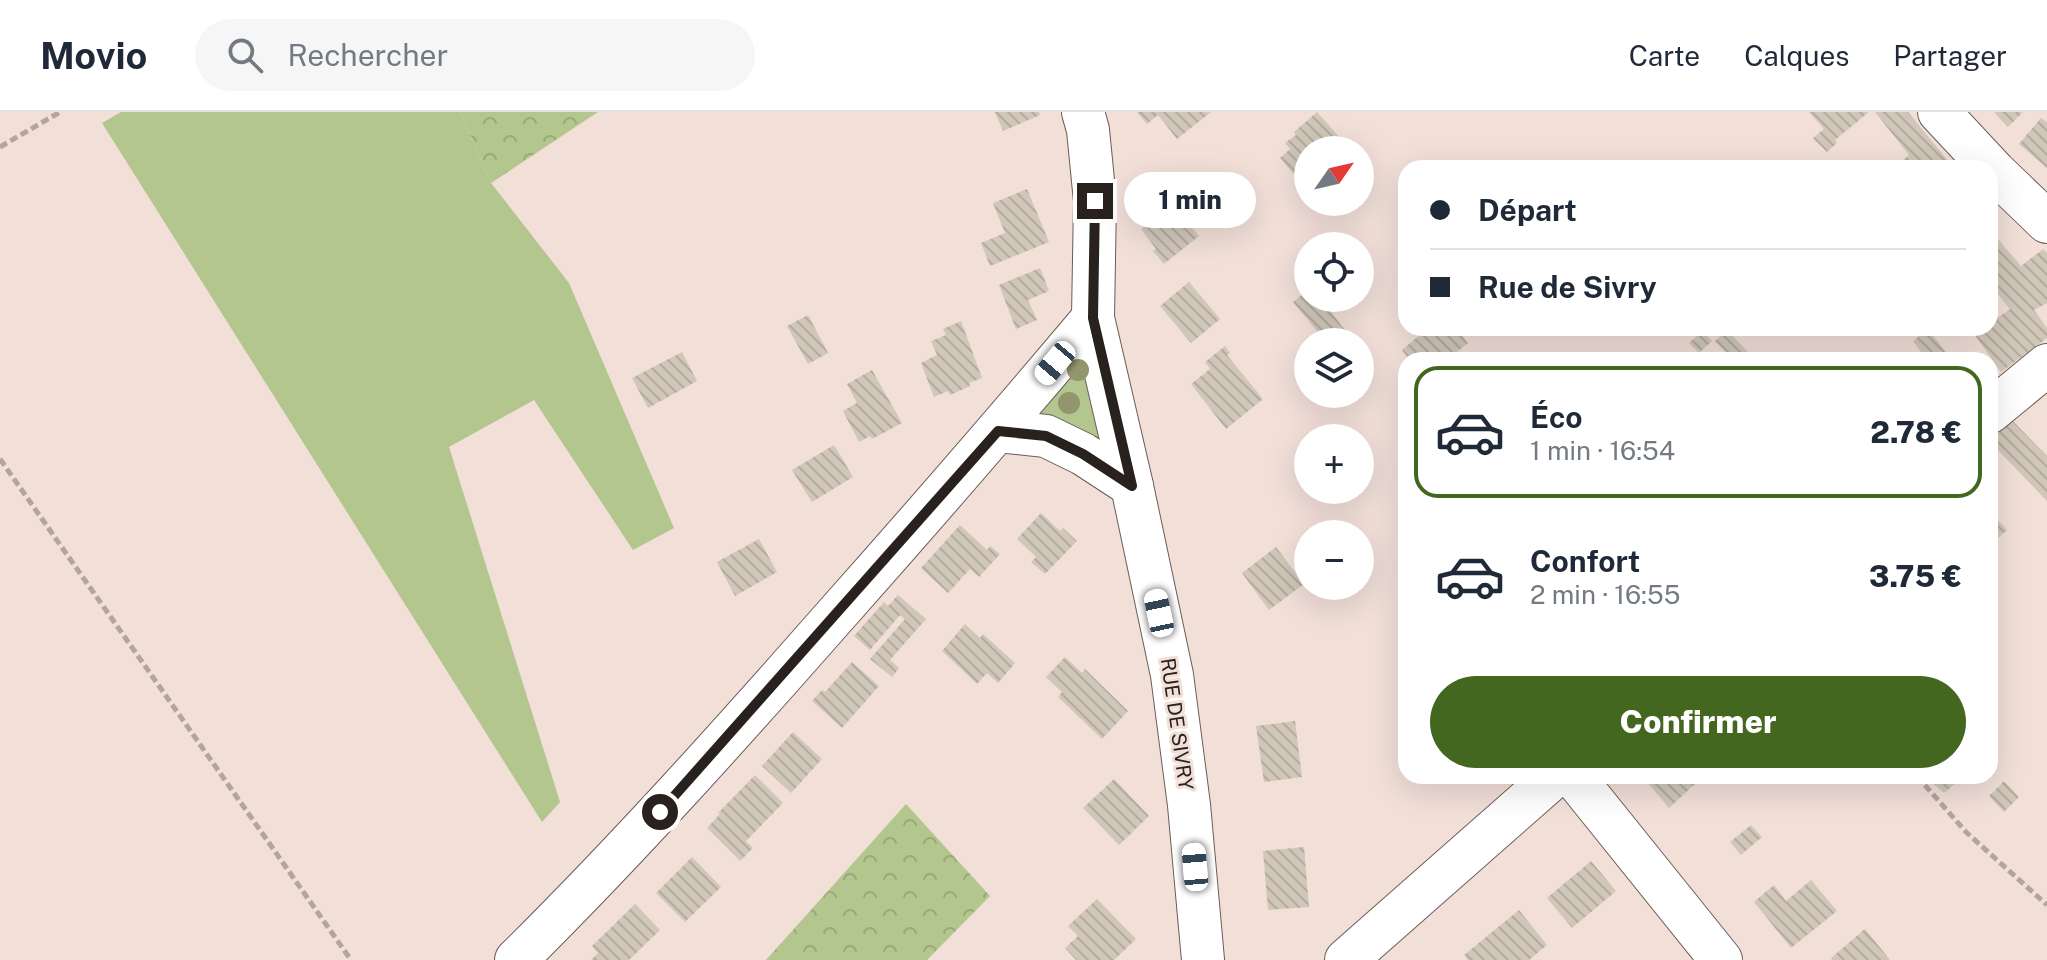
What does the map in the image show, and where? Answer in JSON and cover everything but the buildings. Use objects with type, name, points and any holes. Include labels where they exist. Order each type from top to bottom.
[{"type":"street","name":"RUE DE SIVRY","points":[[1083,112],[1088,130],[1095,201],[1093,318],[1172,675],[1189,805],[1203,960]]},
{"type":"street","points":[[1939,112],[1984,160]]},
{"type":"street","points":[[1998,175],[2047,222]]},
{"type":"street","points":[[516,960],[660,812],[998,431],[1093,318]]},
{"type":"street","points":[[1998,405],[2047,365]]},
{"type":"street","points":[[998,431],[1046,436],[1083,454],[1132,486]]},
{"type":"street","points":[[1346,960],[1546,784]]},
{"type":"street","points":[[1579,784],[1721,960]]},
{"type":"path","points":[[0,147],[60,112]]},
{"type":"path","points":[[0,459],[351,960]]},
{"type":"path","points":[[1924,784],[1966,832],[2047,905]]},
{"type":"green space","points":[[121,112],[460,112],[491,183],[569,283],[674,528],[633,550],[534,400],[449,447],[560,802],[542,822],[102,123]]},
{"type":"green space","points":[[460,112],[598,112],[491,183]]},
{"type":"green space","points":[[1081,356],[1101,438],[1098,442],[1044,430],[1032,407]]},
{"type":"green space","points":[[906,804],[990,896],[927,960],[766,960]]},
{"type":"route","points":[[660,812],[998,431],[1046,436],[1083,454],[1132,486],[1093,318],[1095,201]]}]
